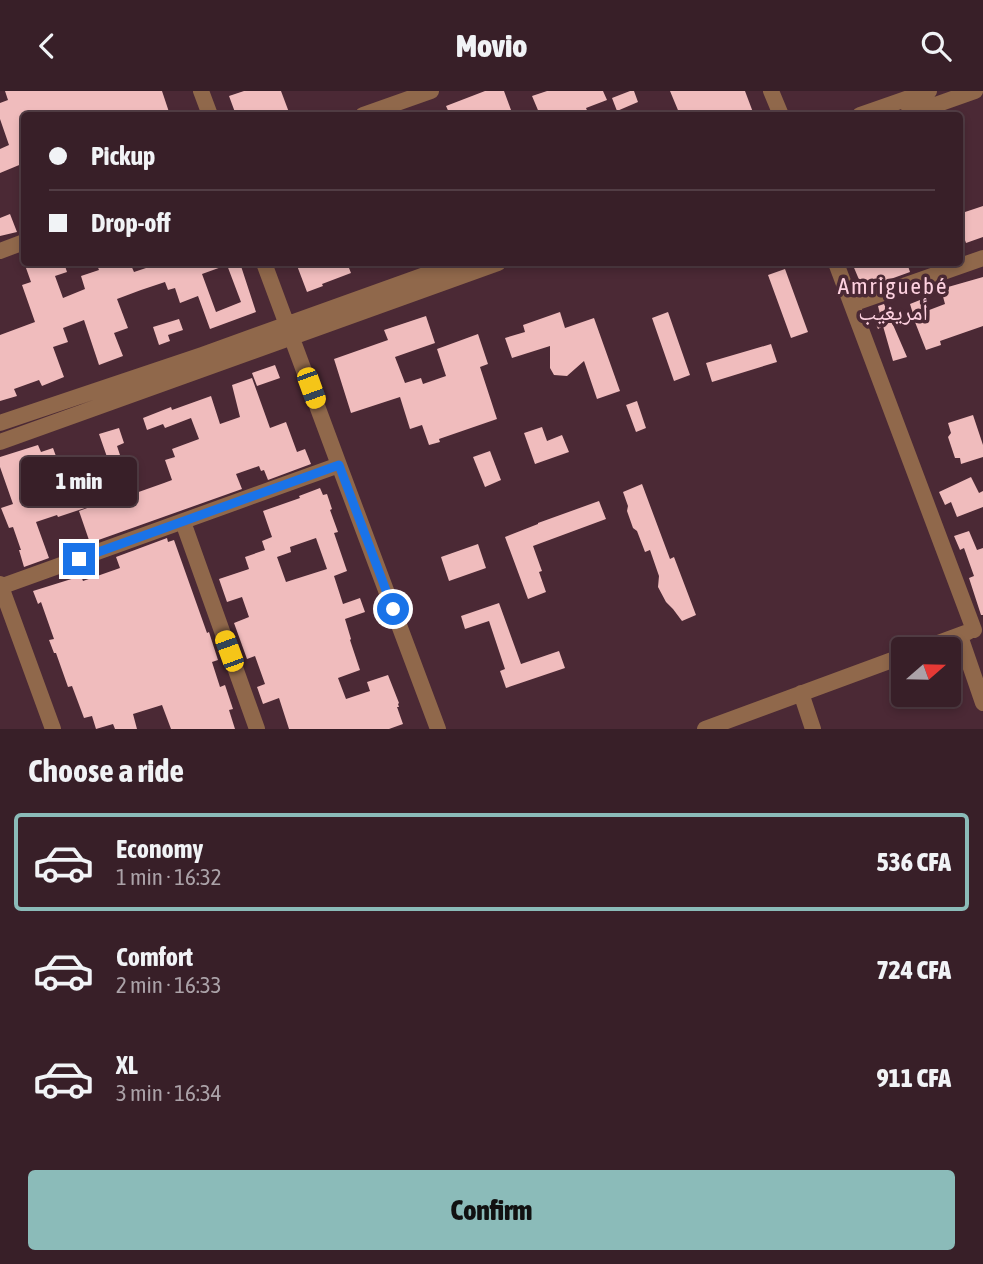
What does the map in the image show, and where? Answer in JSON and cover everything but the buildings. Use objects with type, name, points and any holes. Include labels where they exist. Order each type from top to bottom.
[{"type":"street","points":[[201,91],[209,112]]},
{"type":"street","points":[[372,112],[431,91]]},
{"type":"street","points":[[771,91],[780,112]]},
{"type":"street","points":[[869,112],[929,91]]},
{"type":"street","points":[[915,112],[975,91]]},
{"type":"street","points":[[0,251],[21,242]]},
{"type":"street","points":[[963,265],[983,258]]},
{"type":"street","points":[[265,266],[438,729]]},
{"type":"street","points":[[0,442],[450,266]]},
{"type":"street","points":[[0,423],[190,359],[489,266]]},
{"type":"street","points":[[837,266],[972,631],[983,703]]},
{"type":"street","points":[[852,304],[960,266]]},
{"type":"street","points":[[53,729],[0,586],[339,465]]},
{"type":"street","points":[[183,521],[257,729]]},
{"type":"street","points":[[955,637],[972,631]]},
{"type":"street","points":[[705,729],[891,660]]},
{"type":"street","points":[[801,693],[813,729]]},
{"type":"district","name":"Amriguebé أمريغيب","points":[[893,299]]},
{"type":"route","points":[[79,559],[339,465],[393,609]]}]
